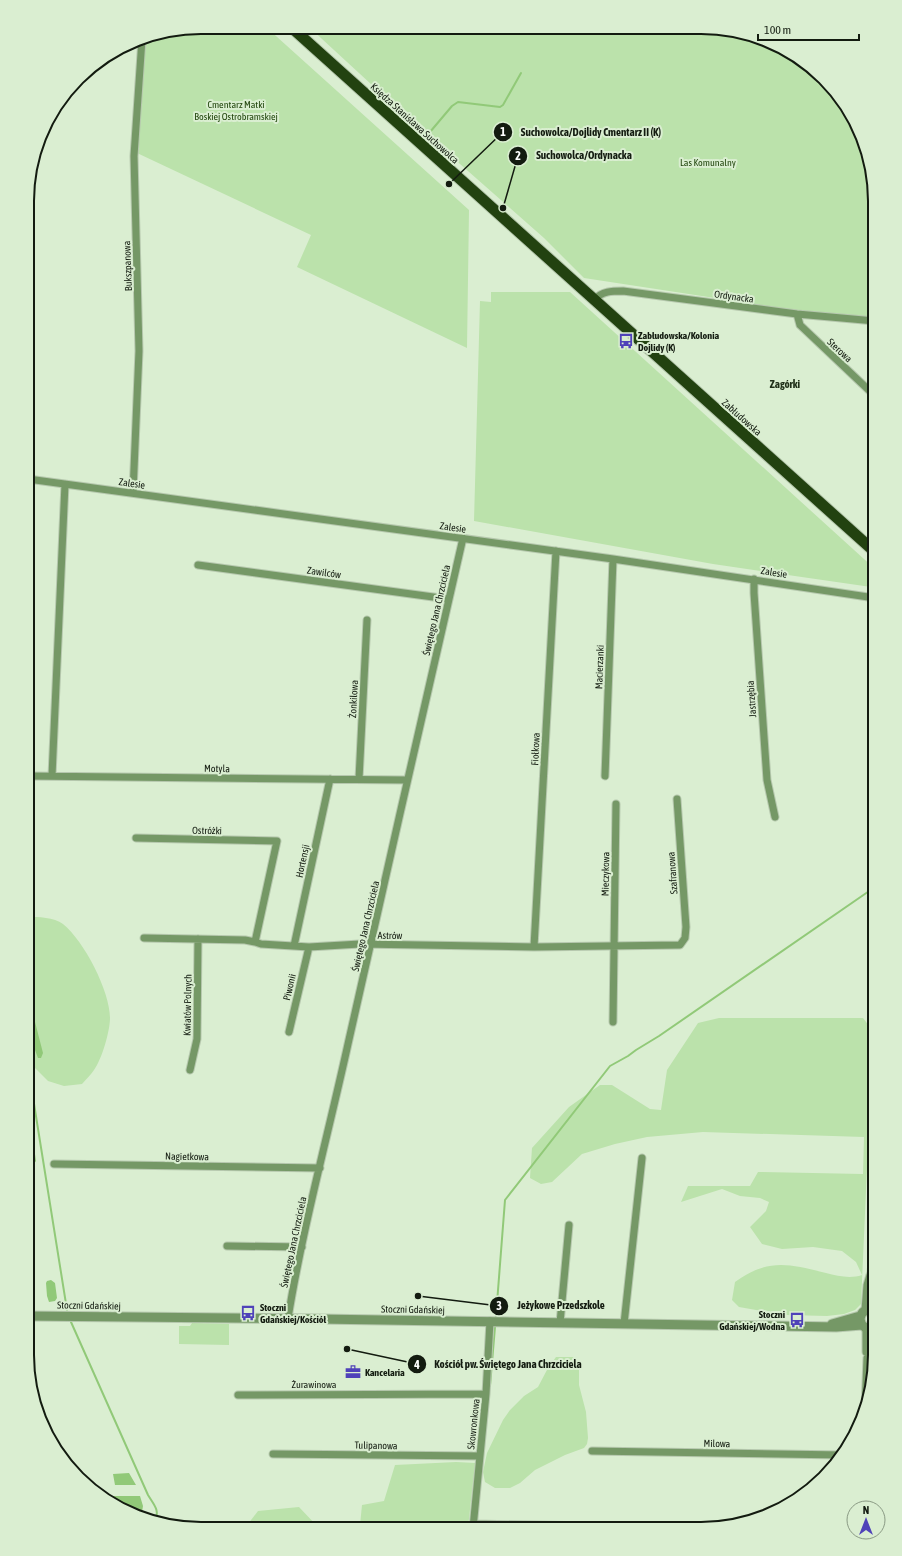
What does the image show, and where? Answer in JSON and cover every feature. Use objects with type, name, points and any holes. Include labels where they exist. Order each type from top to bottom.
[{"type":"highway","name":"Księdza Stanisława Suchowolca","points":[[299,34],[594,300]]},
{"type":"highway","name":"Zabłudowska","points":[[594,300],[868,545]]},
{"type":"street","name":"Bukszpanowa","points":[[133,493],[139,351],[134,156],[142,45]]},
{"type":"street","name":"Ordynacka","points":[[594,300],[598,295],[604,293],[623,291],[797,314],[868,319]]},
{"type":"street","name":"Sterowa","points":[[797,314],[800,326],[868,389]]},
{"type":"street","name":"Zalesie","points":[[34,480],[613,558],[868,597]]},
{"type":"street","points":[[52,776],[65,484]]},
{"type":"street","name":"Świętego Jana Chrzciciela","points":[[288,1318],[302,1247],[371,944],[406,780],[463,538]]},
{"type":"street","name":"Fiołkowa","points":[[534,947],[556,551]]},
{"type":"street","name":"Macierzanki","points":[[605,776],[613,558]]},
{"type":"street","name":"Zawilców","points":[[198,565],[448,599]]},
{"type":"street","name":"Jastrzębia","points":[[754,579],[767,780],[775,817]]},
{"type":"street","name":"Żonkilowa","points":[[359,780],[366,620]]},
{"type":"street","name":"Motyla","points":[[34,776],[406,780]]},
{"type":"street","name":"Hortensji","points":[[294,946],[330,780]]},
{"type":"street","name":"Szafranowa","points":[[677,799],[686,927],[685,938],[680,945]]},
{"type":"street","name":"Mieczykowa","points":[[613,1022],[616,804]]},
{"type":"street","name":"Ostróżki","points":[[136,838],[277,842],[255,942]]},
{"type":"street","name":"Astrów","points":[[144,938],[255,942],[261,944],[309,947],[371,944],[534,947],[680,945]]},
{"type":"street","name":"Kwiatów Polnych","points":[[190,1070],[197,1039],[198,939]]},
{"type":"street","name":"Piwonii","points":[[289,1032],[309,947]]},
{"type":"street","points":[[624,1324],[642,1158]]},
{"type":"street","name":"Nagietkowa","points":[[54,1164],[320,1168]]},
{"type":"street","points":[[560,1323],[569,1225]]},
{"type":"street","points":[[227,1246],[302,1247]]},
{"type":"street","name":"Stoczni Gdańskiej","points":[[34,1316],[288,1318],[823,1326],[868,1319]]},
{"type":"street","name":"Skowronkowa","points":[[473,1522],[486,1394],[490,1321]]},
{"type":"street","points":[[867,1378],[868,1358],[866,1352],[868,1330]]},
{"type":"street","name":"Żurawinowa","points":[[238,1394],[486,1394]]},
{"type":"street","name":"Milowa","points":[[592,1451],[835,1455]]},
{"type":"street","name":"Tulipanowa","points":[[273,1454],[480,1456]]},
{"type":"green space","name":"Cmentarz Matki Boskiej Ostrobramskiej","points":[[190,34],[274,34],[469,210],[467,348],[297,267],[311,235],[137,153],[145,44],[168,37]]},
{"type":"green space","name":"Las Komunalny","points":[[317,34],[712,34],[734,37],[775,51],[803,68],[834,99],[846,117],[859,147],[865,168],[868,190],[868,316],[800,311],[584,278],[544,238],[410,120]]},
{"type":"green space","points":[[491,292],[570,292],[868,563],[868,587],[713,564],[474,521],[480,301],[491,302]]},
{"type":"green space","points":[[34,917],[55,920],[63,924],[79,942],[101,981],[106,994],[110,1018],[110,1024],[103,1052],[97,1065],[82,1084],[64,1086],[48,1081],[34,1067]]},
{"type":"green space","points":[[719,1018],[863,1018],[868,1024],[868,1145],[861,1304],[855,1310],[844,1314],[827,1316],[787,1315],[739,1307],[732,1300],[735,1282],[747,1274],[769,1266],[779,1265],[801,1267],[844,1277],[862,1275],[856,1262],[842,1251],[813,1247],[782,1249],[762,1244],[750,1227],[766,1211],[769,1202],[760,1198],[740,1196],[722,1189],[681,1202],[688,1186],[750,1186],[758,1172],[863,1174],[864,1137],[703,1132],[647,1137],[615,1144],[582,1154],[552,1182],[541,1184],[530,1178],[532,1148],[569,1107],[600,1085],[612,1085],[650,1109],[661,1110],[667,1070],[698,1023]]},
{"type":"green space","points":[[192,1323],[229,1324],[229,1345],[179,1344],[179,1326],[190,1326]]},
{"type":"green space","points":[[556,1357],[573,1357],[579,1365],[579,1385],[586,1412],[587,1444],[584,1448],[565,1455],[535,1470],[520,1483],[510,1488],[495,1488],[485,1482],[483,1472],[487,1453],[503,1420],[510,1410],[524,1396],[538,1387],[548,1368]]},
{"type":"green space","points":[[456,1462],[475,1463],[469,1522],[360,1522],[362,1505],[384,1501],[395,1465]]},
{"type":"green space","points":[[299,1507],[313,1522],[250,1522],[258,1511]]},
{"type":"shaded area","points":[[34,1018],[43,1053],[41,1058],[38,1058],[34,1047]]},
{"type":"shaded area","points":[[34,1147],[36,1161],[34,1163]]},
{"type":"shaded area","points":[[51,1280],[55,1283],[57,1298],[55,1301],[49,1302],[46,1283],[47,1281]]},
{"type":"shaded area","points":[[129,1473],[136,1485],[115,1485],[113,1474]]},
{"type":"shaded area","points":[[111,1496],[140,1496],[143,1506],[142,1511]]},
{"type":"waterway","points":[[430,132],[452,106],[458,102],[500,107],[503,105],[521,73]]},
{"type":"waterway","points":[[496,1316],[505,1200],[610,1066],[659,1036],[868,892]]},
{"type":"waterway","points":[[34,1104],[67,1310]]},
{"type":"waterway","points":[[71,1322],[148,1495],[156,1508],[156,1516]]},
{"type":"waterway","points":[[490,1386],[495,1327]]},
{"type":"place","name":"Suchowolca/Dojlidy Cmentarz II (K)","points":[[449,184]]},
{"type":"place","name":"Suchowolca/Ordynacka","points":[[503,208]]},
{"type":"place","name":"Zabłudowska/Kolonia Dojlidy (K)","points":[[626,341]]},
{"type":"place","name":"Jeżykowe Przedszkole","points":[[418,1296]]},
{"type":"place","name":"Stoczni Gdańskiej/Kościół","points":[[248,1313]]},
{"type":"place","name":"Stoczni Gdańskiej/Wodna","points":[[797,1320]]},
{"type":"place","name":"Kościół pw. Świętego Jana Chrzciciela","points":[[347,1349]]},
{"type":"place","name":"Kancelaria","points":[[353,1372]]},
{"type":"district","name":"Zagórki","points":[[785,384]]}]
